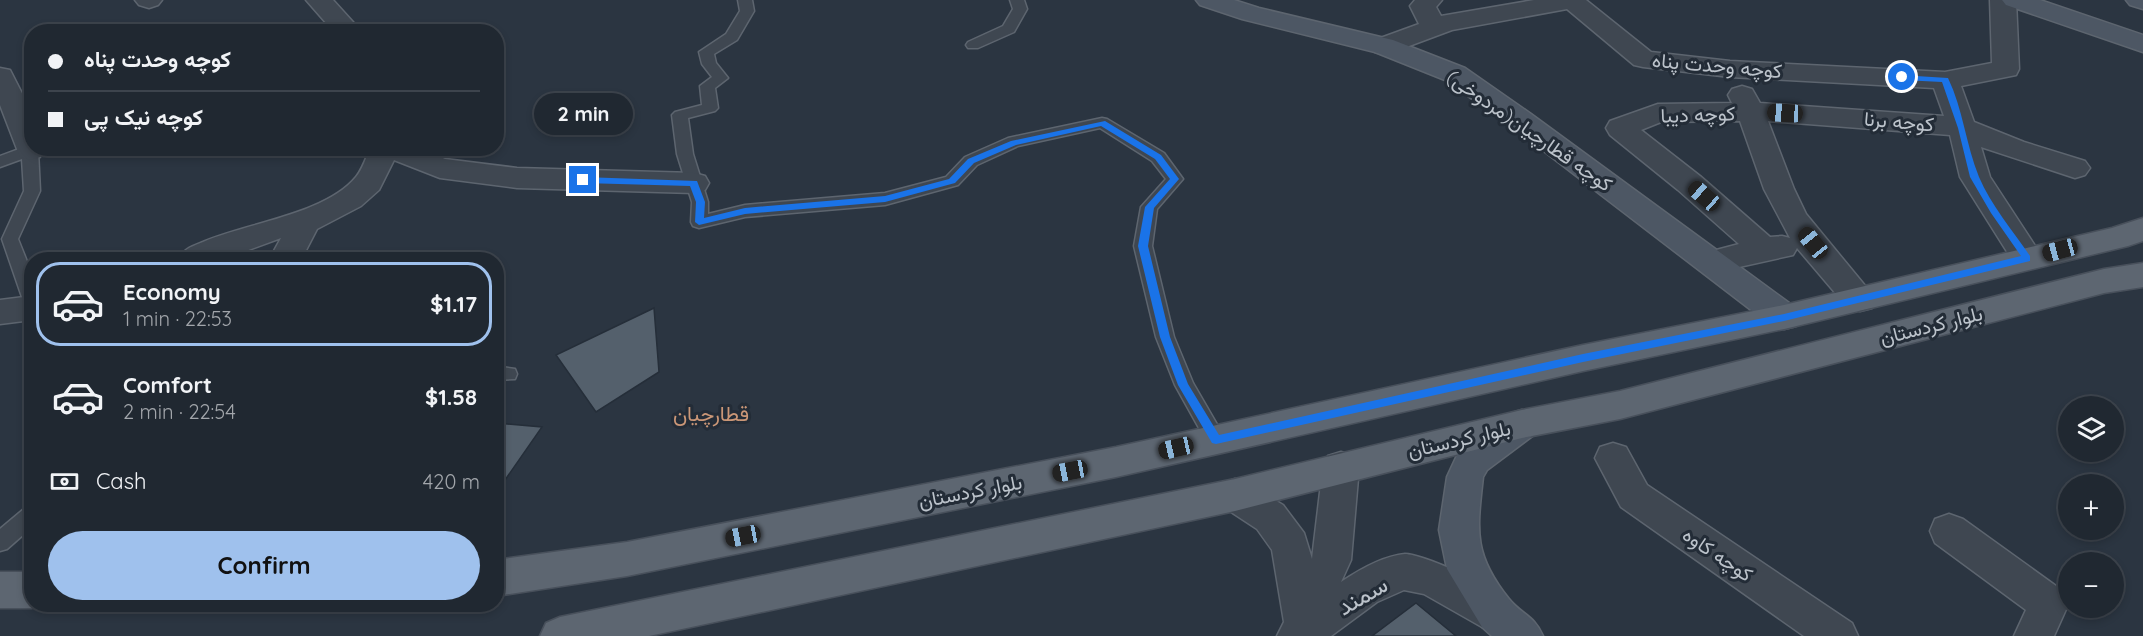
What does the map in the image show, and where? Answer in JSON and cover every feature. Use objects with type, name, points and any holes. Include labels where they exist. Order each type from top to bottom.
[{"type":"main road","name":"بلوار کردستان","points":[[504,577],[627,559],[1116,462],[1583,358],[1784,317],[2117,238],[2143,229]]},
{"type":"main road","name":"بلوار کردستان","points":[[560,636],[1234,495],[1522,424],[1620,405],[2104,281],[2143,275]]},
{"type":"main road","points":[[0,590],[24,590]]},
{"type":"street","points":[[319,0],[341,24]]},
{"type":"street","name":"کوچه قطارچیان(مردوخی)","points":[[1209,0],[1251,14],[1384,46],[1455,74],[1784,317]]},
{"type":"street","points":[[1429,0],[1423,6],[1434,27]]},
{"type":"street","name":"کوچه وحدت پناه","points":[[1384,46],[1434,27],[1572,1],[1643,59],[1730,69],[1945,80],[2006,69],[2002,0]]},
{"type":"street","points":[[2015,0],[2143,44]]},
{"type":"street","points":[[2058,0],[2143,30]]},
{"type":"street","points":[[1730,69],[1751,112],[1768,163],[1794,220],[1860,299]]},
{"type":"street","points":[[0,75],[24,126]]},
{"type":"street","points":[[1945,80],[1962,128],[1975,177],[2027,258]]},
{"type":"street","name":"کوچه برنا","points":[[1751,112],[1919,122],[1962,128],[2014,149],[2075,168]]},
{"type":"street","name":"کوچه دیبا","points":[[1751,112],[1658,113],[1620,128],[1689,183],[1764,249]]},
{"type":"street","points":[[209,252],[263,231],[305,222],[350,199],[369,183],[381,156]]},
{"type":"street","points":[[412,156],[440,168],[517,178],[694,183]]},
{"type":"street","points":[[289,252],[305,222]]},
{"type":"street","points":[[1712,262],[1764,249],[1813,243]]},
{"type":"street","points":[[0,312],[24,309]]},
{"type":"street","points":[[1510,625],[1467,569],[1458,530],[1465,477],[1473,460],[1522,424]]},
{"type":"street","name":"کوچه کاوه","points":[[1613,458],[1634,496],[1838,636]]},
{"type":"street","points":[[1301,634],[1318,587],[1332,560],[1341,467]]},
{"type":"street","points":[[1234,495],[1269,517],[1290,545],[1301,634]]},
{"type":"street","points":[[1949,531],[2049,604],[2034,636]]},
{"type":"street","name":"سمند","points":[[1301,634],[1371,584],[1405,572],[1442,582],[1510,625]]},
{"type":"lane","points":[[745,0],[747,11],[732,37],[706,52],[709,64],[721,78],[707,86],[710,108],[680,114],[685,154],[700,202],[699,222],[745,211],[885,199],[952,181],[971,161],[1014,142],[1102,123],[1158,157],[1175,179],[1149,207],[1143,246],[1165,337],[1184,385],[1216,440]]},
{"type":"lane","points":[[973,45],[1009,29],[1020,9],[1017,0]]},
{"type":"lane","points":[[0,162],[24,141]]},
{"type":"lane","points":[[24,278],[10,239],[32,190],[30,156]]},
{"type":"lane","points":[[0,542],[24,521]]},
{"type":"building","points":[[654,308],[659,372],[596,412],[556,355]]},
{"type":"building","points":[[504,424],[542,427],[504,482]]},
{"type":"building","points":[[1416,603],[1456,636],[1372,636]]},
{"type":"district","name":"قطارچیان","points":[[711,413]]},
{"type":"route","points":[[583,180],[694,183],[700,202],[699,222],[745,211],[885,199],[952,181],[971,161],[1014,142],[1102,123],[1158,157],[1175,179],[1149,207],[1143,246],[1165,337],[1184,385],[1216,440],[1583,358],[1784,317],[2027,258],[1975,177],[1962,128],[1945,80],[1902,77]]}]
